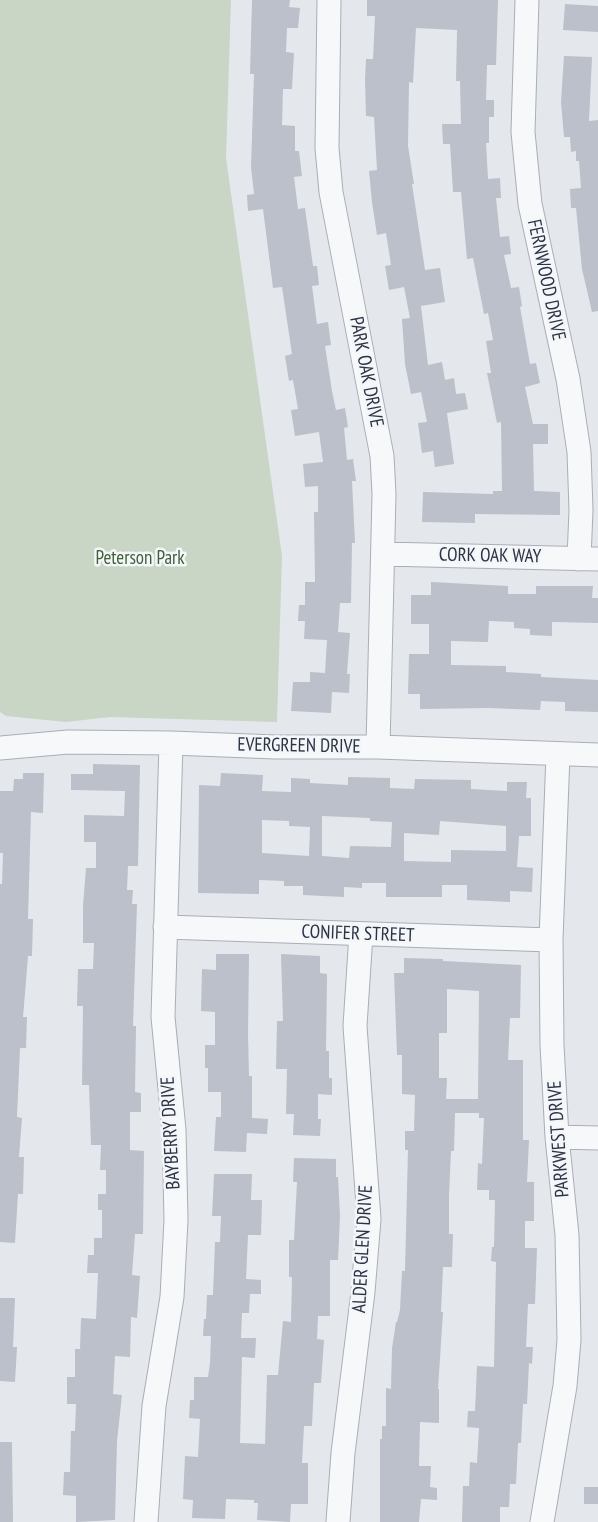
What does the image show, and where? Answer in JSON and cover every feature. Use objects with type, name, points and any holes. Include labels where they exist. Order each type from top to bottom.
[{"type":"street","name":"PARK OAK DRIVE","points":[[329,0],[327,148],[330,181],[382,456],[384,494],[379,747]]},
{"type":"street","name":"FERNWOOD DRIVE","points":[[527,0],[523,132],[530,204],[568,379],[579,452],[581,510],[588,559]]},
{"type":"street","name":"CORK OAK WAY","points":[[383,554],[588,559]]},
{"type":"street","name":"EVERGREEN DRIVE","points":[[0,748],[68,742],[171,743],[598,755]]},
{"type":"street","name":"BAYBERRY DRIVE","points":[[146,1522],[154,1406],[172,1297],[176,1220],[174,1130],[163,1017],[171,743]]},
{"type":"street","name":"PARKWEST DRIVE","points":[[542,1522],[565,1386],[569,1340],[567,1235],[557,1137],[552,1045],[551,940],[558,754]]},
{"type":"street","name":"CONIFER STREET","points":[[165,927],[551,940]]},
{"type":"street","name":"ALDER GLEN DRIVE","points":[[338,1522],[369,1219],[355,1026],[361,934]]},
{"type":"street","points":[[557,1137],[598,1138]]},
{"type":"green space","name":"Peterson Park","points":[[0,0],[231,0],[226,158],[282,556],[277,722],[110,717],[66,722],[6,716],[0,712]]},
{"type":"building","points":[[252,0],[290,0],[289,7],[300,8],[298,28],[287,28],[286,52],[294,53],[292,89],[283,89],[282,125],[295,126],[295,151],[299,151],[302,176],[294,177],[298,209],[305,208],[313,266],[317,266],[319,285],[312,286],[317,324],[328,322],[331,345],[325,346],[332,391],[336,410],[345,408],[348,427],[344,428],[347,460],[353,459],[356,481],[352,481],[355,543],[352,543],[351,603],[340,603],[338,632],[350,633],[347,674],[350,674],[349,693],[332,692],[331,713],[291,711],[293,682],[310,682],[310,672],[325,673],[327,640],[304,639],[305,621],[298,621],[299,605],[305,605],[305,582],[315,582],[314,512],[318,512],[318,486],[305,487],[303,464],[323,462],[319,432],[295,436],[291,410],[298,409],[285,356],[292,354],[282,287],[273,288],[263,209],[248,211],[247,195],[254,194],[251,167],[254,74],[250,74]]},
{"type":"building","points":[[367,0],[498,0],[496,65],[487,65],[486,100],[494,100],[494,117],[489,117],[489,143],[486,143],[488,179],[500,178],[501,198],[496,198],[500,237],[509,236],[511,254],[504,255],[511,288],[519,287],[530,364],[536,363],[540,383],[525,387],[533,424],[548,424],[548,444],[533,444],[534,491],[560,492],[560,515],[475,514],[475,523],[422,522],[423,492],[493,494],[493,491],[502,491],[501,422],[497,423],[487,373],[491,373],[486,341],[493,340],[488,313],[484,314],[473,258],[467,259],[461,192],[453,192],[450,144],[443,144],[442,124],[461,124],[460,81],[456,81],[457,30],[416,28],[413,83],[409,82],[408,146],[412,184],[425,270],[440,268],[445,302],[421,306],[428,365],[442,362],[445,380],[454,378],[456,394],[465,393],[468,409],[447,413],[454,464],[435,467],[433,451],[422,453],[418,423],[427,422],[421,392],[411,394],[405,364],[402,319],[410,318],[404,287],[389,290],[385,266],[391,265],[386,233],[377,235],[372,202],[369,171],[377,170],[374,117],[366,116],[365,80],[366,59],[373,59],[375,16],[367,16]]},
{"type":"building","points":[[565,4],[598,6],[598,32],[563,30]]},
{"type":"building","points":[[564,56],[592,57],[589,121],[598,120],[598,311],[592,312],[582,269],[576,208],[571,208],[570,189],[581,188],[576,151],[571,152],[570,137],[564,137],[561,102]]},
{"type":"building","points":[[431,582],[508,586],[508,594],[536,594],[536,586],[593,586],[592,598],[598,598],[598,623],[552,622],[552,636],[530,635],[530,629],[514,628],[514,622],[489,621],[488,642],[451,641],[451,665],[506,666],[506,672],[598,680],[598,712],[565,711],[565,702],[541,701],[540,710],[420,709],[420,694],[408,694],[409,654],[429,654],[429,624],[411,624],[411,595],[431,595]]},
{"type":"building","points":[[93,764],[140,765],[138,866],[128,866],[127,890],[133,890],[132,904],[137,904],[133,1026],[136,1026],[135,1092],[141,1093],[141,1112],[130,1112],[130,1150],[144,1151],[143,1234],[135,1234],[132,1275],[140,1276],[137,1318],[131,1317],[130,1357],[115,1356],[113,1394],[122,1395],[117,1441],[115,1520],[76,1522],[76,1496],[63,1495],[64,1472],[70,1472],[71,1431],[75,1431],[76,1404],[67,1404],[67,1377],[75,1377],[75,1349],[80,1349],[81,1318],[96,1319],[98,1273],[87,1273],[88,1255],[94,1255],[94,1238],[102,1238],[102,1210],[98,1210],[98,1194],[106,1194],[106,1170],[100,1170],[101,1145],[91,1145],[89,1085],[82,1085],[83,1006],[77,1006],[78,969],[93,969],[94,943],[83,943],[86,868],[96,868],[96,842],[84,842],[84,815],[124,816],[125,791],[71,790],[71,774],[93,774]]},
{"type":"building","points":[[23,773],[44,773],[43,813],[31,812],[28,919],[33,919],[32,956],[28,956],[23,1017],[27,1017],[26,1048],[20,1048],[17,1117],[22,1118],[19,1157],[24,1157],[23,1194],[18,1194],[15,1243],[0,1242],[0,884],[3,853],[0,853],[0,791],[13,791],[14,779],[23,779]]},
{"type":"building","points":[[221,773],[263,775],[262,791],[291,792],[291,778],[310,779],[310,783],[348,785],[348,777],[390,778],[390,788],[414,789],[415,779],[471,780],[471,789],[507,791],[507,782],[527,782],[526,798],[531,798],[531,836],[519,836],[517,867],[533,868],[532,892],[510,891],[510,902],[467,900],[467,885],[442,885],[442,897],[386,897],[386,883],[362,883],[362,888],[344,887],[344,897],[303,895],[303,886],[284,886],[284,881],[259,880],[259,894],[198,893],[199,785],[220,786]],"holes":[[[322,816],[370,818],[370,821],[392,822],[391,847],[350,846],[349,858],[322,856]],[[262,820],[289,821],[289,826],[310,827],[309,856],[262,853]],[[440,821],[506,826],[506,851],[451,850],[451,862],[404,861],[404,833],[439,835]]]},
{"type":"building","points":[[216,954],[249,954],[248,1034],[252,1118],[268,1119],[267,1134],[247,1133],[246,1152],[214,1151],[216,1117],[221,1117],[221,1092],[208,1092],[205,1045],[215,1045],[215,1012],[201,1011],[202,969],[216,970]]},
{"type":"building","points":[[281,954],[320,956],[320,973],[327,974],[326,1051],[329,1051],[332,1095],[318,1094],[320,1136],[293,1135],[294,1114],[286,1114],[287,1069],[276,1069],[277,1021],[283,1021]]},
{"type":"building","points":[[404,958],[521,965],[520,1018],[510,1018],[508,1060],[523,1060],[523,1140],[529,1140],[527,1182],[534,1182],[534,1221],[525,1221],[525,1248],[537,1248],[535,1304],[528,1304],[526,1347],[533,1347],[532,1364],[529,1363],[527,1404],[523,1404],[516,1484],[510,1484],[509,1507],[500,1507],[500,1522],[462,1522],[463,1486],[469,1486],[470,1462],[477,1463],[479,1428],[467,1427],[468,1411],[475,1411],[477,1366],[494,1367],[496,1262],[491,1261],[495,1200],[489,1200],[489,1190],[477,1190],[478,1163],[482,1164],[484,1118],[479,1118],[479,1113],[455,1113],[449,1195],[449,1234],[453,1234],[452,1267],[443,1267],[439,1423],[420,1422],[419,1466],[431,1466],[430,1487],[437,1488],[437,1500],[421,1499],[419,1522],[380,1522],[380,1439],[382,1426],[386,1426],[386,1388],[391,1389],[392,1348],[400,1310],[402,1271],[405,1271],[408,1150],[405,1150],[405,1131],[414,1131],[415,1095],[402,1094],[402,1055],[397,1055],[394,973],[404,973]],"holes":[[[447,989],[479,991],[478,1099],[446,1099],[447,1078],[439,1078],[439,1033],[447,1033]]]},
{"type":"building","points":[[294,1158],[336,1159],[340,1216],[338,1260],[330,1260],[330,1316],[318,1316],[317,1339],[324,1340],[321,1383],[314,1383],[312,1426],[304,1426],[302,1463],[308,1463],[308,1504],[291,1504],[290,1522],[257,1520],[258,1503],[254,1503],[254,1500],[226,1499],[225,1519],[192,1518],[193,1500],[183,1499],[185,1456],[198,1457],[200,1419],[189,1418],[190,1400],[194,1400],[194,1377],[208,1377],[210,1363],[211,1336],[203,1336],[204,1319],[207,1295],[213,1295],[215,1242],[220,1242],[221,1216],[212,1216],[214,1174],[252,1174],[251,1200],[262,1200],[261,1235],[248,1235],[246,1279],[261,1280],[261,1294],[250,1294],[249,1313],[242,1313],[241,1338],[256,1338],[255,1358],[242,1357],[240,1443],[265,1444],[267,1375],[278,1375],[283,1321],[291,1322],[289,1240],[294,1240],[297,1182],[293,1182]]},
{"type":"building","points":[[0,1298],[15,1298],[15,1382],[0,1381]]},
{"type":"building","points":[[0,1442],[12,1442],[13,1522],[0,1522]]},
{"type":"building","points":[[584,1487],[598,1487],[598,1504],[584,1504]]}]
